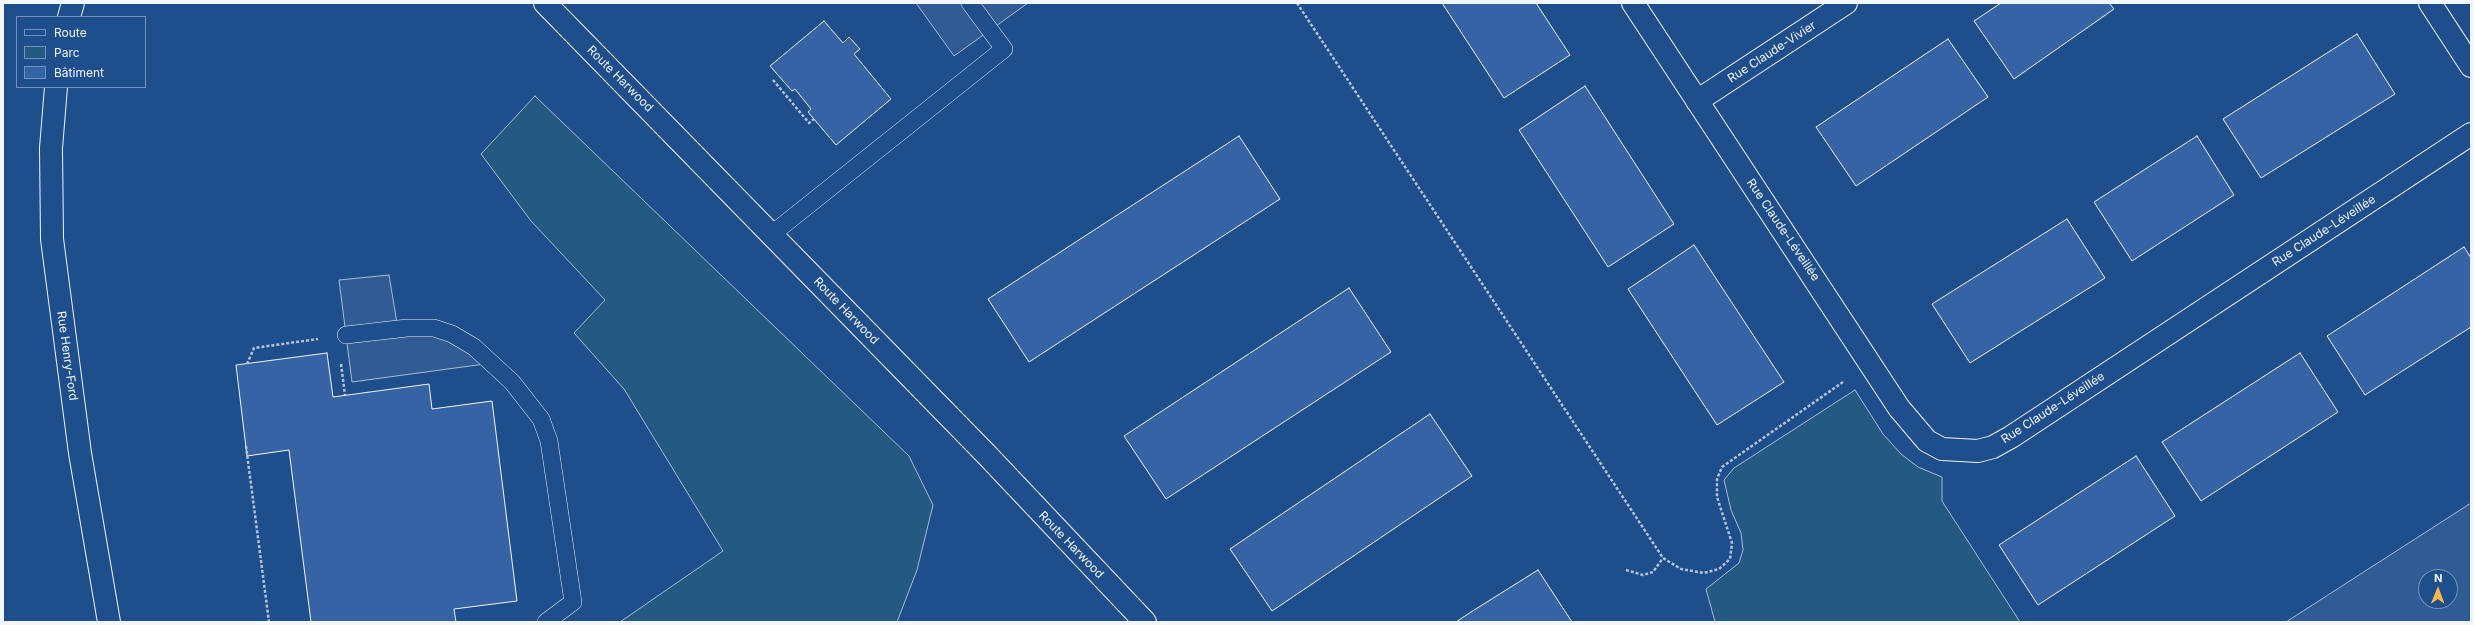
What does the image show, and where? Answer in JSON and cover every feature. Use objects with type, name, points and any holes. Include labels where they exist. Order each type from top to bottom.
[{"type":"street","points":[[70,16],[73,3]]},
{"type":"street","name":"Route Harwood","points":[[545,3],[772,234],[1145,622]]},
{"type":"street","name":"Rue Claude-Léveillée","points":[[1633,3],[1914,428],[1927,440],[1942,449],[1961,451],[1985,449],[2011,438],[2471,134]]},
{"type":"street","name":"Rue Claude-Vivier","points":[[1697,101],[1846,3]]},
{"type":"street","points":[[2430,3],[2471,66]]},
{"type":"street","name":"Rue Henry-Ford","points":[[56,88],[51,148],[52,239],[80,453],[109,622]]},
{"type":"lane","points":[[772,234],[1004,49],[970,3]]},
{"type":"lane","points":[[346,335],[407,328],[434,328],[452,334],[474,347],[512,382],[541,419],[548,441],[573,602],[546,622]]},
{"type":"path","points":[[1297,3],[1663,558],[1681,569],[1704,573],[1719,569],[1730,559],[1732,543],[1717,497],[1716,479],[1722,467],[1848,379]]},
{"type":"path","points":[[773,80],[809,123],[814,119]]},
{"type":"path","points":[[247,364],[254,348],[346,335]]},
{"type":"path","points":[[246,446],[269,622]]},
{"type":"path","points":[[1626,570],[1643,575],[1653,572],[1663,558]]},
{"type":"green space","points":[[535,96],[909,456],[933,505],[917,570],[897,622],[620,622],[723,551],[624,389],[574,333],[605,300],[531,221],[481,154]]},
{"type":"green space","points":[[1855,390],[1883,434],[1901,454],[1918,467],[1942,477],[1942,501],[2020,622],[1715,622],[1706,589],[1739,563],[1743,550],[1741,533],[1731,510],[1724,480],[1734,468]]},
{"type":"shaded area","points":[[916,3],[1028,3],[954,56]]},
{"type":"shaded area","points":[[389,275],[398,329],[434,328],[492,363],[352,382],[339,280]]},
{"type":"shaded area","points":[[2471,503],[2471,622],[2286,622]]},
{"type":"building","points":[[1442,3],[1536,3],[1570,55],[1504,98]]},
{"type":"building","points":[[2001,3],[2109,3],[2114,9],[2014,79],[1974,21]]},
{"type":"building","points":[[824,21],[843,43],[849,37],[860,49],[854,54],[891,99],[836,145],[808,112],[811,109],[795,89],[792,91],[770,66]]},
{"type":"building","points":[[2357,34],[2395,94],[2261,178],[2223,119]]},
{"type":"building","points":[[1948,39],[1988,97],[1856,186],[1816,127]]},
{"type":"building","points":[[1585,86],[1674,224],[1608,267],[1519,130]]},
{"type":"building","points":[[1239,136],[1280,199],[1029,362],[988,299]]},
{"type":"building","points":[[2197,136],[2234,195],[2132,261],[2094,202]]},
{"type":"building","points":[[2067,219],[2105,278],[1970,363],[1932,304]]},
{"type":"building","points":[[1694,245],[1784,382],[1717,425],[1628,289]]},
{"type":"building","points":[[2464,247],[2471,258],[2471,327],[2365,395],[2327,336]]},
{"type":"building","points":[[1349,288],[1391,352],[1166,499],[1124,436]]},
{"type":"building","points":[[327,353],[333,397],[429,384],[432,409],[492,401],[517,601],[454,609],[456,622],[311,622],[289,450],[247,456],[236,365]]},
{"type":"building","points":[[2300,353],[2338,412],[2201,501],[2162,442]]},
{"type":"building","points":[[1430,414],[1472,476],[1272,611],[1230,549]]},
{"type":"building","points":[[2136,456],[2175,516],[2038,605],[1999,545]]},
{"type":"building","points":[[1538,570],[1572,622],[1456,622],[1471,612]]}]
